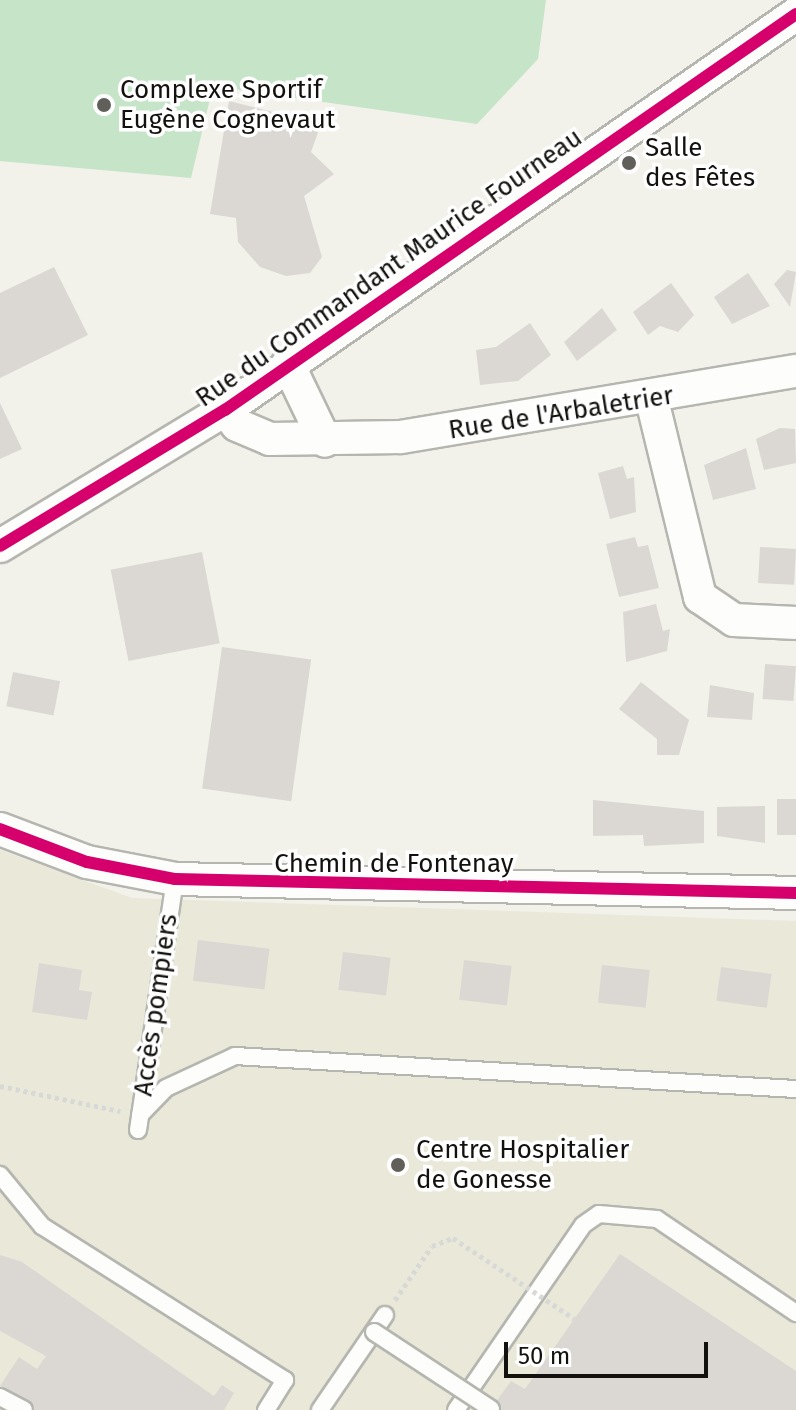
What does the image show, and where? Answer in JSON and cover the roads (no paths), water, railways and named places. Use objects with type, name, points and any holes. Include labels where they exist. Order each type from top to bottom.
[{"type":"street","name":"Rue du Commandant Maurice Fourneau","points":[[0,546],[225,410],[796,14]]},
{"type":"street","points":[[288,364],[325,441]]},
{"type":"street","name":"Rue de l'Arbaletrier","points":[[225,410],[237,425],[270,439],[325,441],[652,400],[796,371]]},
{"type":"street","points":[[652,400],[700,597],[734,620],[796,623]]},
{"type":"street","name":"Chemin de Fontenay","points":[[0,829],[87,862],[175,879],[796,893]]},
{"type":"lane","name":"Accès pompiers","points":[[175,879],[139,1122],[166,1088],[235,1056],[796,1089]]},
{"type":"lane","points":[[0,1175],[42,1226],[285,1380],[266,1410]]},
{"type":"lane","points":[[456,1410],[583,1225],[599,1214],[657,1219],[796,1313]]},
{"type":"lane","points":[[320,1410],[385,1315]]},
{"type":"lane","points":[[374,1332],[491,1409]]},
{"type":"lane","points":[[0,1397],[24,1410]]},
{"type":"place","name":"Complexe Sportif Eugène Cognevaut","points":[[104,105]]},
{"type":"place","name":"Salle des Fêtes","points":[[629,163]]},
{"type":"place","name":"Centre Hospitalier de Gonesse","points":[[398,1165]]}]
